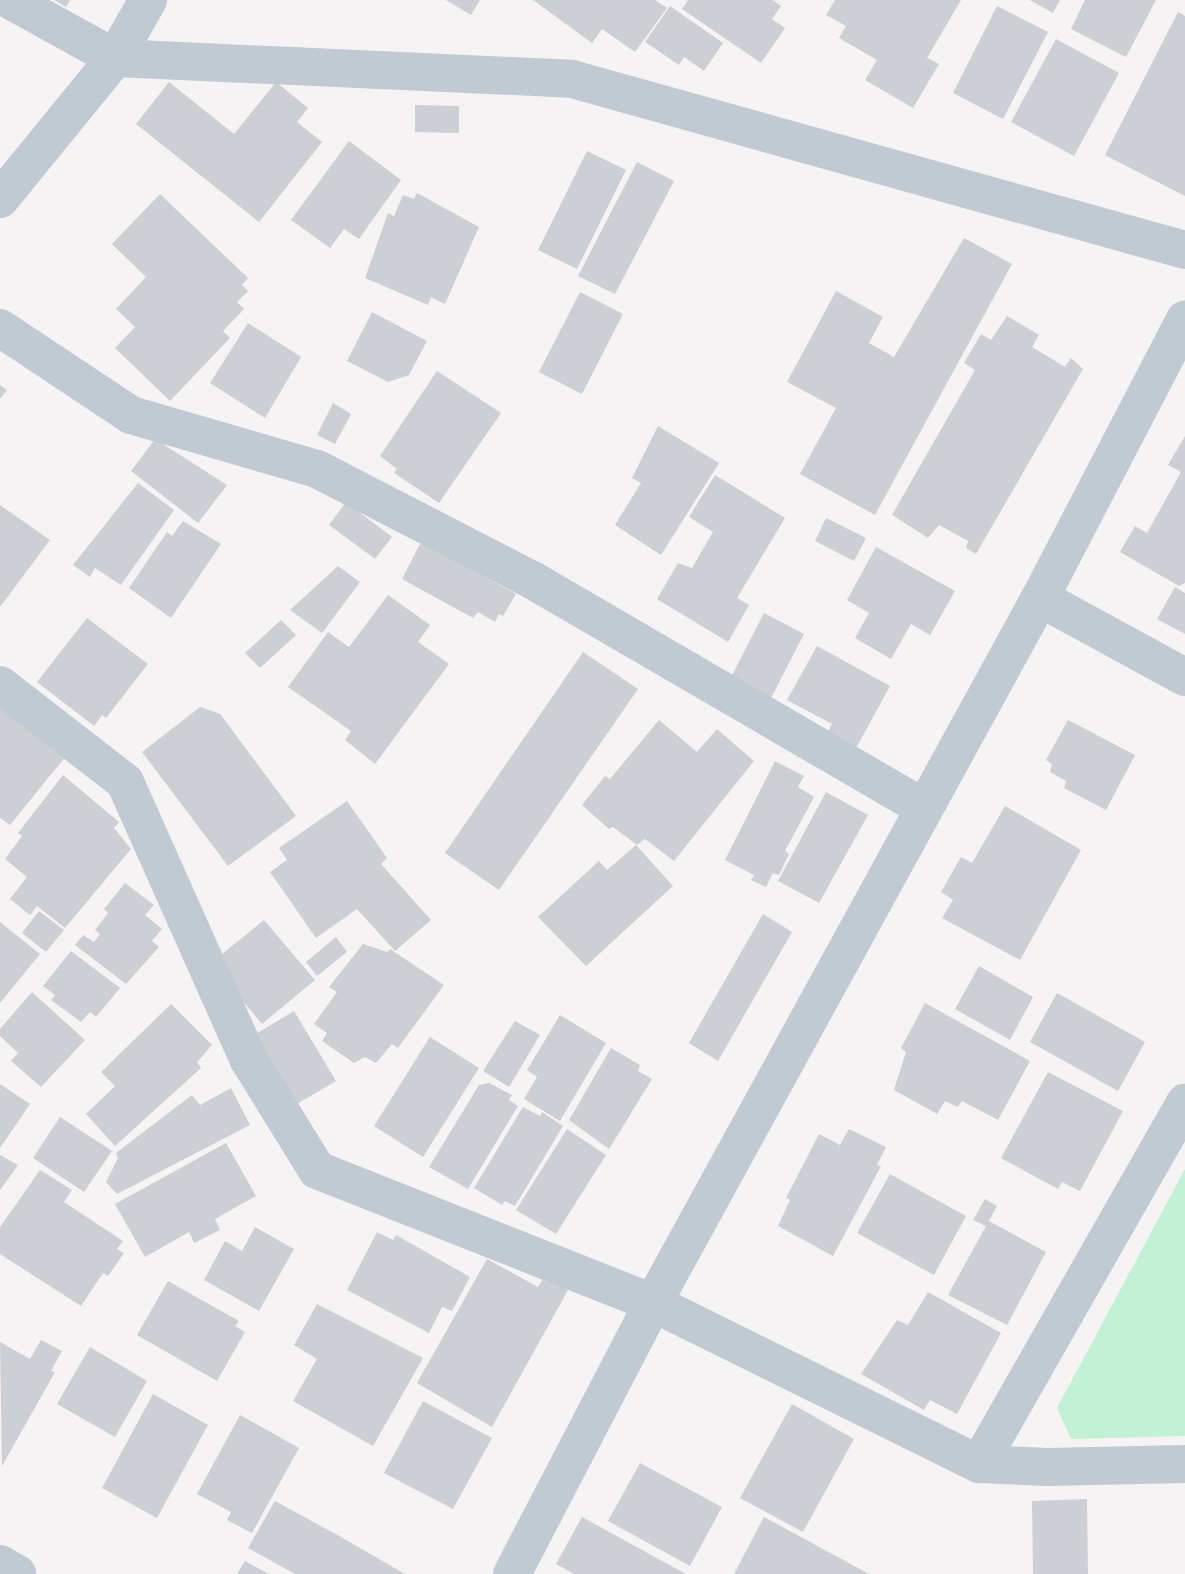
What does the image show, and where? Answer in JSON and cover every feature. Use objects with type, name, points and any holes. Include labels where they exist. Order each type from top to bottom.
[{"type":"street","points":[[10,0],[115,58],[572,79],[1185,250]]},
{"type":"street","points":[[0,199],[115,58],[148,0]]},
{"type":"street","points":[[512,1574],[653,1303],[1040,597],[1185,320]]},
{"type":"street","points":[[0,328],[131,415],[317,469],[534,581],[924,808]]},
{"type":"street","points":[[1040,597],[1185,677]]},
{"type":"street","points":[[0,685],[125,782],[248,1060],[317,1170],[653,1303],[979,1464],[1048,1467],[1185,1464]]},
{"type":"street","points":[[979,1464],[1185,1103]]},
{"type":"street","points":[[0,1564],[17,1574]]},
{"type":"green space","points":[[1185,1169],[1185,1436],[1071,1439],[1057,1408]]},
{"type":"building","points":[[54,0],[70,0],[66,7]]},
{"type":"building","points":[[446,0],[480,0],[471,15]]},
{"type":"building","points":[[533,0],[655,0],[667,8],[635,52],[602,29],[592,43]]},
{"type":"building","points":[[688,0],[773,0],[781,6],[772,19],[785,28],[761,63],[682,9]]},
{"type":"building","points":[[835,0],[961,0],[927,58],[939,64],[913,108],[865,80],[877,60],[839,38],[846,26],[826,15]]},
{"type":"building","points":[[1030,0],[1060,0],[1053,13]]},
{"type":"building","points":[[1085,0],[1156,0],[1126,57],[1071,29]]},
{"type":"building","points":[[670,6],[723,43],[704,71],[684,57],[679,65],[645,42]]},
{"type":"building","points":[[997,6],[1048,32],[1003,119],[953,93]]},
{"type":"building","points":[[1178,12],[1185,16],[1185,196],[1105,155]]},
{"type":"building","points":[[1056,39],[1119,73],[1074,156],[1011,122]]},
{"type":"building","points":[[169,82],[234,134],[276,82],[308,108],[297,122],[322,142],[259,222],[136,124]]},
{"type":"building","points":[[415,105],[459,106],[459,133],[415,132]]},
{"type":"building","points":[[349,141],[401,180],[359,239],[344,229],[330,248],[291,220]]},
{"type":"building","points":[[587,151],[626,170],[577,269],[538,250]]},
{"type":"building","points":[[637,162],[674,181],[615,294],[578,276]]},
{"type":"building","points":[[417,193],[479,227],[445,304],[431,297],[428,305],[365,278],[388,213],[394,216],[403,195],[414,199]]},
{"type":"building","points":[[160,194],[248,278],[242,285],[248,291],[237,302],[244,309],[223,331],[230,338],[170,401],[115,348],[135,327],[116,309],[146,277],[112,244]]},
{"type":"building","points":[[964,238],[1012,264],[875,515],[800,474],[836,408],[787,382],[836,291],[883,317],[869,343],[894,357]]},
{"type":"building","points":[[580,292],[623,314],[582,394],[539,372]]},
{"type":"building","points":[[372,312],[427,341],[409,375],[388,382],[347,361]]},
{"type":"building","points":[[1007,316],[1039,335],[1032,347],[1065,367],[1071,358],[1083,369],[976,554],[966,548],[968,541],[939,525],[928,538],[892,515],[975,370],[964,363],[981,334],[991,340]]},
{"type":"building","points":[[248,323],[301,357],[265,418],[210,383]]},
{"type":"building","points":[[437,371],[501,413],[439,503],[394,473],[397,469],[380,456]]},
{"type":"building","points":[[0,385],[7,390],[0,399]]},
{"type":"building","points":[[333,403],[351,414],[335,444],[317,435]]},
{"type":"building","points":[[658,426],[719,463],[661,555],[615,525],[641,483],[632,478]]},
{"type":"building","points":[[1185,436],[1185,583],[1179,586],[1120,552],[1135,526],[1147,533],[1181,472],[1168,465]]},
{"type":"building","points":[[155,439],[227,485],[198,523],[131,471]]},
{"type":"building","points":[[715,475],[785,518],[737,598],[749,605],[728,642],[657,599],[678,563],[692,568],[713,532],[689,517]]},
{"type":"building","points":[[138,483],[174,510],[121,585],[95,568],[90,577],[73,565]]},
{"type":"building","points":[[346,502],[392,537],[375,559],[329,525]]},
{"type":"building","points":[[0,505],[50,540],[0,607]]},
{"type":"building","points":[[826,518],[866,538],[854,561],[815,541]]},
{"type":"building","points":[[183,521],[221,544],[171,618],[129,588],[167,532],[172,536]]},
{"type":"building","points":[[421,542],[516,594],[503,616],[499,614],[495,622],[478,612],[473,618],[402,579]]},
{"type":"building","points":[[876,547],[955,591],[930,635],[911,624],[891,659],[855,638],[869,613],[847,600]]},
{"type":"building","points":[[338,566],[360,582],[322,633],[290,610]]},
{"type":"building","points":[[1175,587],[1185,593],[1185,634],[1157,619]]},
{"type":"building","points":[[388,595],[430,625],[418,642],[449,664],[375,764],[345,740],[351,731],[288,687],[328,632],[349,647]]},
{"type":"building","points":[[764,613],[804,634],[769,702],[729,681]]},
{"type":"building","points":[[87,618],[148,664],[106,718],[102,715],[94,726],[37,682]]},
{"type":"building","points":[[281,620],[296,635],[260,668],[245,653]]},
{"type":"building","points":[[817,646],[890,686],[855,750],[827,734],[832,724],[787,700]]},
{"type":"building","points":[[583,652],[638,689],[499,890],[445,853]]},
{"type":"building","points":[[0,706],[66,756],[10,825],[0,818]]},
{"type":"building","points":[[200,707],[220,714],[296,816],[228,866],[142,752]]},
{"type":"building","points":[[659,720],[697,752],[717,729],[754,761],[674,861],[645,839],[637,845],[613,827],[609,829],[582,805],[605,776],[610,779]]},
{"type":"building","points":[[1068,720],[1135,755],[1106,810],[1064,788],[1066,781],[1050,772],[1052,764],[1046,760]]},
{"type":"building","points":[[775,761],[804,776],[798,787],[814,797],[785,851],[789,854],[779,875],[773,873],[766,887],[751,880],[754,875],[725,860]]},
{"type":"building","points":[[63,775],[119,822],[114,828],[131,849],[65,928],[37,906],[30,915],[10,899],[27,877],[5,859],[22,836],[18,833]]},
{"type":"building","points":[[826,792],[868,815],[819,903],[778,881]]},
{"type":"building","points":[[347,801],[387,858],[381,864],[431,920],[395,951],[357,909],[316,938],[270,872],[287,860],[279,848]]},
{"type":"building","points":[[1005,806],[1081,850],[1020,960],[942,918],[953,900],[941,892],[961,857],[972,863]]},
{"type":"building","points":[[636,845],[673,886],[586,966],[538,917],[599,861],[607,870]]},
{"type":"building","points":[[125,883],[154,905],[145,915],[162,929],[152,941],[159,947],[126,984],[75,945],[83,935],[94,942],[100,934],[95,930],[108,913],[104,909]]},
{"type":"building","points":[[39,911],[64,930],[46,952],[22,933]]},
{"type":"building","points":[[763,914],[792,932],[718,1061],[689,1043]]},
{"type":"building","points":[[264,920],[315,980],[262,1024],[211,963]]},
{"type":"building","points":[[0,922],[40,954],[0,1003]]},
{"type":"building","points":[[336,937],[347,952],[317,976],[306,962]]},
{"type":"building","points":[[363,944],[387,952],[390,949],[444,985],[398,1048],[392,1044],[376,1063],[365,1057],[354,1063],[322,1041],[327,1033],[314,1024],[337,992],[329,987]]},
{"type":"building","points":[[71,951],[120,988],[96,1017],[90,1012],[81,1022],[51,1000],[55,995],[43,986]]},
{"type":"building","points":[[979,966],[1033,997],[1010,1040],[955,1009]]},
{"type":"building","points":[[32,992],[85,1040],[41,1087],[11,1061],[18,1053],[0,1036],[0,1029]]},
{"type":"building","points":[[1057,993],[1145,1042],[1118,1091],[1030,1042]]},
{"type":"building","points":[[925,1003],[1030,1061],[998,1120],[962,1101],[958,1107],[945,1101],[937,1114],[894,1090],[906,1052],[901,1048]]},
{"type":"building","points":[[171,1004],[212,1045],[197,1062],[201,1068],[115,1146],[86,1114],[115,1086],[101,1072]]},
{"type":"building","points":[[294,1011],[336,1081],[285,1111],[244,1041]]},
{"type":"building","points":[[560,1015],[606,1043],[560,1121],[524,1099],[537,1077],[527,1070]]},
{"type":"building","points":[[515,1021],[540,1035],[509,1087],[483,1071]]},
{"type":"building","points":[[430,1037],[479,1068],[423,1157],[374,1126]]},
{"type":"building","points":[[611,1048],[640,1065],[638,1071],[652,1079],[609,1149],[569,1120]]},
{"type":"building","points":[[1048,1072],[1123,1111],[1080,1191],[1062,1182],[1058,1189],[1001,1158]]},
{"type":"building","points":[[489,1083],[512,1095],[509,1100],[518,1106],[468,1189],[429,1167],[479,1085]]},
{"type":"building","points":[[0,1084],[30,1104],[0,1148]]},
{"type":"building","points":[[231,1088],[250,1125],[117,1194],[106,1182],[118,1158],[116,1153],[192,1095],[200,1105]]},
{"type":"building","points":[[523,1107],[540,1116],[542,1112],[563,1126],[515,1206],[505,1201],[502,1205],[474,1188]]},
{"type":"building","points":[[60,1117],[112,1151],[84,1192],[33,1158]]},
{"type":"building","points":[[567,1129],[606,1155],[556,1234],[516,1210]]},
{"type":"building","points":[[849,1129],[886,1147],[877,1165],[881,1166],[833,1256],[778,1226],[790,1200],[786,1198],[819,1134],[840,1145]]},
{"type":"building","points":[[226,1143],[256,1196],[215,1219],[220,1230],[194,1243],[189,1232],[145,1257],[115,1204]]},
{"type":"building","points":[[0,1155],[18,1165],[0,1190]]},
{"type":"building","points":[[40,1170],[72,1190],[64,1202],[123,1241],[117,1249],[124,1253],[108,1276],[103,1273],[81,1306],[0,1254],[0,1227]]},
{"type":"building","points":[[890,1174],[966,1216],[934,1275],[857,1233]]},
{"type":"building","points":[[985,1199],[997,1206],[989,1221],[1046,1252],[1007,1325],[948,1295],[986,1226],[973,1220]]},
{"type":"building","points":[[255,1227],[294,1249],[259,1311],[204,1280],[225,1241],[242,1251]]},
{"type":"building","points":[[377,1232],[393,1240],[396,1235],[470,1277],[452,1311],[442,1307],[429,1333],[347,1290]]},
{"type":"building","points":[[487,1259],[538,1287],[544,1277],[568,1290],[492,1427],[417,1383]]},
{"type":"building","points":[[168,1281],[239,1321],[235,1326],[245,1332],[217,1381],[137,1335]]},
{"type":"building","points":[[928,1292],[1001,1333],[957,1414],[930,1400],[924,1410],[861,1374],[897,1320],[908,1325]]},
{"type":"building","points":[[317,1304],[423,1358],[373,1446],[293,1401],[317,1359],[294,1345]]},
{"type":"building","points":[[41,1340],[62,1351],[51,1371],[55,1372],[2,1466],[0,1342],[30,1359]]},
{"type":"building","points":[[90,1347],[147,1381],[115,1437],[57,1404]]},
{"type":"building","points":[[153,1394],[208,1425],[157,1518],[102,1488]]},
{"type":"building","points":[[423,1401],[492,1438],[453,1509],[384,1473]]},
{"type":"building","points":[[792,1404],[854,1439],[803,1532],[740,1498]]},
{"type":"building","points":[[240,1415],[299,1448],[252,1533],[227,1520],[231,1512],[197,1494]]},
{"type":"building","points":[[640,1463],[722,1507],[690,1566],[608,1521]]},
{"type":"building","points":[[1087,1499],[1088,1574],[1033,1574],[1032,1501]]},
{"type":"building","points":[[275,1501],[405,1574],[295,1574],[248,1548]]},
{"type":"building","points":[[582,1517],[686,1574],[574,1574],[556,1564]]},
{"type":"building","points":[[764,1517],[869,1574],[734,1574]]},
{"type":"building","points":[[245,1561],[269,1574],[237,1574]]}]
